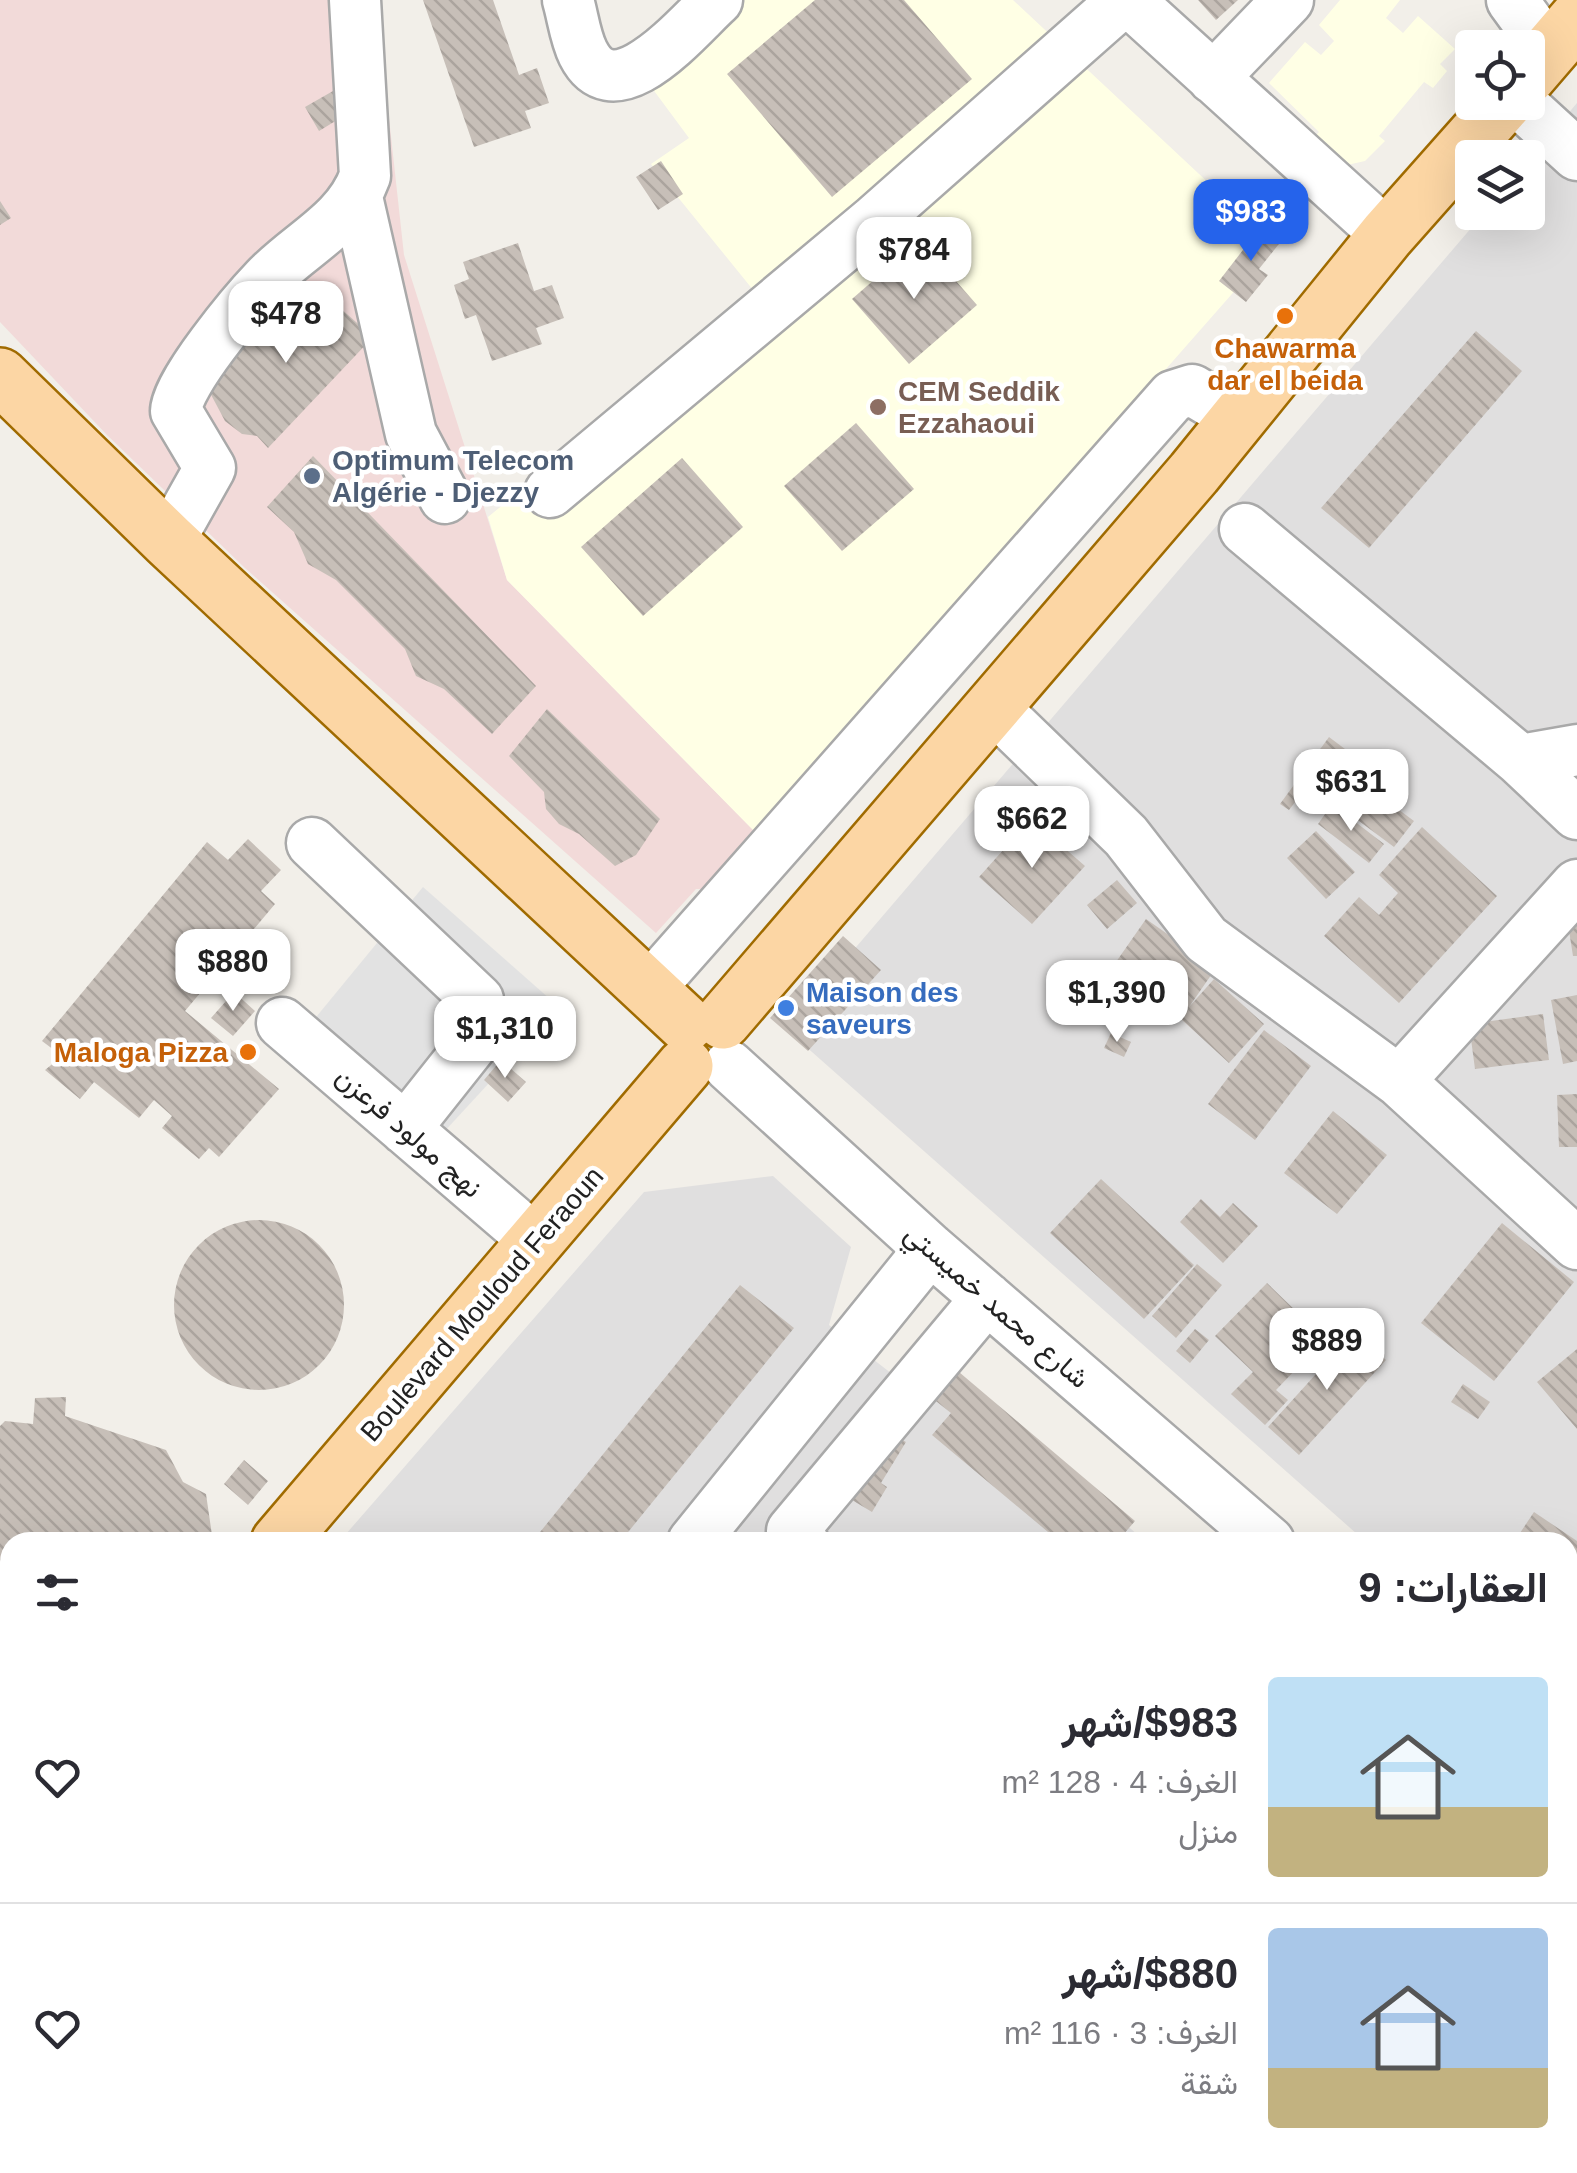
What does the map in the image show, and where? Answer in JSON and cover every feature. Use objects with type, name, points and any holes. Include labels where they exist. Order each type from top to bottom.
[{"type":"main road","name":"Boulevard Mouloud Feraoun","points":[[288,1532],[536,1242],[695,1033],[994,707],[1387,235],[1489,120]]},
{"type":"main road","points":[[0,376],[168,541],[695,1033]]},
{"type":"street","points":[[168,541],[210,468],[176,411],[183,387],[266,280],[357,197],[365,176],[355,0]]},
{"type":"street","points":[[568,0],[584,54],[600,73],[620,77],[647,64],[717,0]]},
{"type":"street","points":[[550,492],[874,221],[1126,0],[1387,235]]},
{"type":"street","points":[[1214,78],[1288,0]]},
{"type":"street","points":[[1512,0],[1551,49]]},
{"type":"street","points":[[1539,120],[1577,155]]},
{"type":"street","points":[[357,197],[411,434],[444,498]]},
{"type":"street","points":[[695,1033],[1173,396],[1192,390],[1238,418]]},
{"type":"street","points":[[1245,529],[1520,760],[1577,814]]},
{"type":"street","points":[[994,707],[1126,836],[1206,939],[1399,1081],[1577,1244]]},
{"type":"street","points":[[1520,760],[1577,750]]},
{"type":"street","points":[[312,844],[478,1000],[478,1037],[405,1129]]},
{"type":"street","points":[[1399,1081],[1577,885]]},
{"type":"street","name":"نهج مولود فرعزن","points":[[282,1023],[536,1242]]},
{"type":"street","name":"شارع محمد خميستي","points":[[695,1033],[930,1249],[1256,1532]]},
{"type":"street","points":[[701,1532],[930,1249]]},
{"type":"street","points":[[793,1532],[986,1298]]},
{"type":"shaded area","name":"Optimum Telecom Algérie - Djezzy","points":[[0,0],[376,0],[404,255],[507,580],[757,834],[712,889],[696,889],[656,933],[245,568],[107,435],[0,322]]},
{"type":"shaded area","name":"CEM Seddik Ezzahaoui","points":[[740,0],[1013,0],[1275,245],[757,834],[507,580],[488,517],[758,296],[651,164],[689,138],[649,84]]},
{"type":"shaded area","points":[[1340,0],[1400,0],[1386,18],[1403,33],[1418,16],[1455,49],[1440,64],[1447,71],[1433,88],[1424,82],[1379,136],[1385,141],[1365,161],[1338,167],[1310,141],[1319,132],[1269,83],[1305,42],[1321,55],[1334,41],[1319,25]]},
{"type":"shaded area","points":[[1577,103],[1577,1532],[1355,1532],[786,1029],[1469,230],[1545,230],[1545,141]]},
{"type":"shaded area","points":[[423,887],[559,1007],[431,1146],[303,1033]]},
{"type":"shaded area","points":[[773,1176],[851,1247],[829,1325],[896,1377],[923,1349],[1134,1532],[348,1532],[644,1192]]},
{"type":"building","points":[[423,0],[493,0],[519,75],[537,68],[549,103],[525,111],[531,128],[474,147]]},
{"type":"building","points":[[815,0],[904,0],[972,79],[832,197],[727,74]]},
{"type":"building","points":[[1198,0],[1238,0],[1216,20]]},
{"type":"building","points":[[333,91],[347,114],[319,131],[305,107]]},
{"type":"building","points":[[661,161],[683,194],[658,210],[636,177]]},
{"type":"building","points":[[0,201],[11,218],[0,225]]},
{"type":"building","points":[[1263,224],[1282,240],[1259,269],[1268,275],[1246,302],[1219,281]]},
{"type":"building","points":[[920,240],[977,305],[909,364],[852,299]]},
{"type":"building","points":[[518,243],[534,291],[552,285],[564,318],[536,328],[542,344],[492,361],[476,315],[465,319],[454,285],[469,279],[463,262]]},
{"type":"building","points":[[314,285],[373,337],[268,448],[257,436],[242,434],[225,421],[208,389],[260,321],[276,318]]},
{"type":"building","points":[[1476,331],[1522,371],[1369,548],[1321,508]]},
{"type":"building","points":[[856,423],[914,489],[842,551],[784,486]]},
{"type":"building","points":[[313,456],[536,686],[492,734],[444,689],[416,676],[405,649],[336,580],[308,564],[294,532],[267,507]]},
{"type":"building","points":[[682,458],[743,527],[643,616],[581,547]]},
{"type":"building","points":[[547,709],[660,819],[636,855],[615,866],[579,834],[559,824],[546,809],[544,792],[509,756]]},
{"type":"building","points":[[1329,737],[1397,788],[1387,801],[1414,821],[1394,847],[1309,784],[1289,810],[1280,804]]},
{"type":"building","points":[[1332,804],[1384,844],[1369,863],[1318,824]]},
{"type":"building","points":[[1031,819],[1085,866],[1032,924],[979,877]]},
{"type":"building","points":[[1422,827],[1497,896],[1399,1003],[1324,936],[1359,897],[1379,915],[1398,893],[1379,875]]},
{"type":"building","points":[[1316,831],[1355,872],[1326,899],[1287,858]]},
{"type":"building","points":[[248,839],[281,870],[261,891],[275,904],[185,1011],[279,1089],[219,1157],[209,1148],[199,1159],[162,1128],[172,1116],[154,1100],[139,1118],[94,1082],[80,1099],[45,1070],[62,1056],[42,1041],[207,842],[228,860]]},
{"type":"building","points":[[1117,880],[1137,903],[1107,929],[1087,905]]},
{"type":"building","points":[[1577,904],[1577,956],[1573,956],[1565,905]]},
{"type":"building","points":[[1146,919],[1216,968],[1189,1007],[1214,979],[1264,1024],[1229,1063],[1181,1019],[1109,972]]},
{"type":"building","points":[[843,936],[881,970],[808,1051],[770,1018]]},
{"type":"building","points":[[234,992],[255,1011],[233,1036],[211,1018]]},
{"type":"building","points":[[1577,995],[1577,1061],[1563,1064],[1551,1000]]},
{"type":"building","points":[[1543,1014],[1549,1060],[1475,1069],[1469,1024]]},
{"type":"building","points":[[1264,1030],[1311,1066],[1255,1140],[1208,1104]]},
{"type":"building","points":[[1111,1033],[1131,1042],[1124,1057],[1104,1048]]},
{"type":"building","points":[[501,1060],[526,1082],[508,1102],[484,1080]]},
{"type":"building","points":[[1577,1094],[1577,1147],[1559,1147],[1557,1095]]},
{"type":"building","points":[[1333,1111],[1387,1155],[1337,1214],[1284,1173]]},
{"type":"building","points":[[1101,1179],[1194,1265],[1144,1319],[1050,1233]]},
{"type":"building","points":[[1201,1199],[1220,1217],[1233,1203],[1258,1226],[1223,1263],[1180,1222]]},
{"type":"building","points":[[259,1220],[292,1226],[319,1245],[338,1272],[344,1305],[338,1338],[319,1365],[292,1384],[259,1390],[226,1384],[199,1365],[180,1338],[174,1305],[180,1272],[199,1245],[226,1226]]},
{"type":"building","points":[[1502,1223],[1574,1282],[1494,1381],[1421,1323]]},
{"type":"building","points":[[1197,1264],[1222,1285],[1176,1338],[1152,1316]]},
{"type":"building","points":[[1267,1283],[1325,1339],[1276,1390],[1288,1400],[1265,1425],[1231,1394],[1253,1372],[1215,1336]]},
{"type":"building","points":[[740,1285],[794,1328],[628,1532],[540,1532]]},
{"type":"building","points":[[1195,1329],[1209,1340],[1190,1363],[1176,1351]]},
{"type":"building","points":[[1355,1331],[1386,1360],[1299,1455],[1268,1427]]},
{"type":"building","points":[[1577,1349],[1577,1429],[1537,1382]]},
{"type":"building","points":[[946,1361],[1135,1521],[1126,1532],[1048,1532],[932,1435],[951,1413],[922,1390]]},
{"type":"building","points":[[1463,1384],[1490,1402],[1478,1419],[1451,1402]]},
{"type":"building","points":[[66,1397],[65,1416],[166,1450],[183,1482],[206,1494],[212,1532],[0,1532],[0,1426],[5,1421],[33,1424],[35,1398]]},
{"type":"building","points":[[891,1433],[906,1442],[881,1483],[887,1487],[872,1512],[852,1500]]},
{"type":"building","points":[[244,1460],[268,1481],[248,1505],[224,1484]]},
{"type":"building","points":[[1534,1512],[1564,1532],[1521,1532]]},
{"type":"place","name":"Chawarma dar el beida","points":[[1285,316]]},
{"type":"place","name":"CEM Seddik Ezzahaoui","points":[[878,407]]},
{"type":"place","name":"Optimum Telecom Algérie - Djezzy","points":[[312,476]]},
{"type":"place","name":"Maison des saveurs","points":[[786,1008]]},
{"type":"place","name":"Maloga Pizza","points":[[248,1052]]}]
